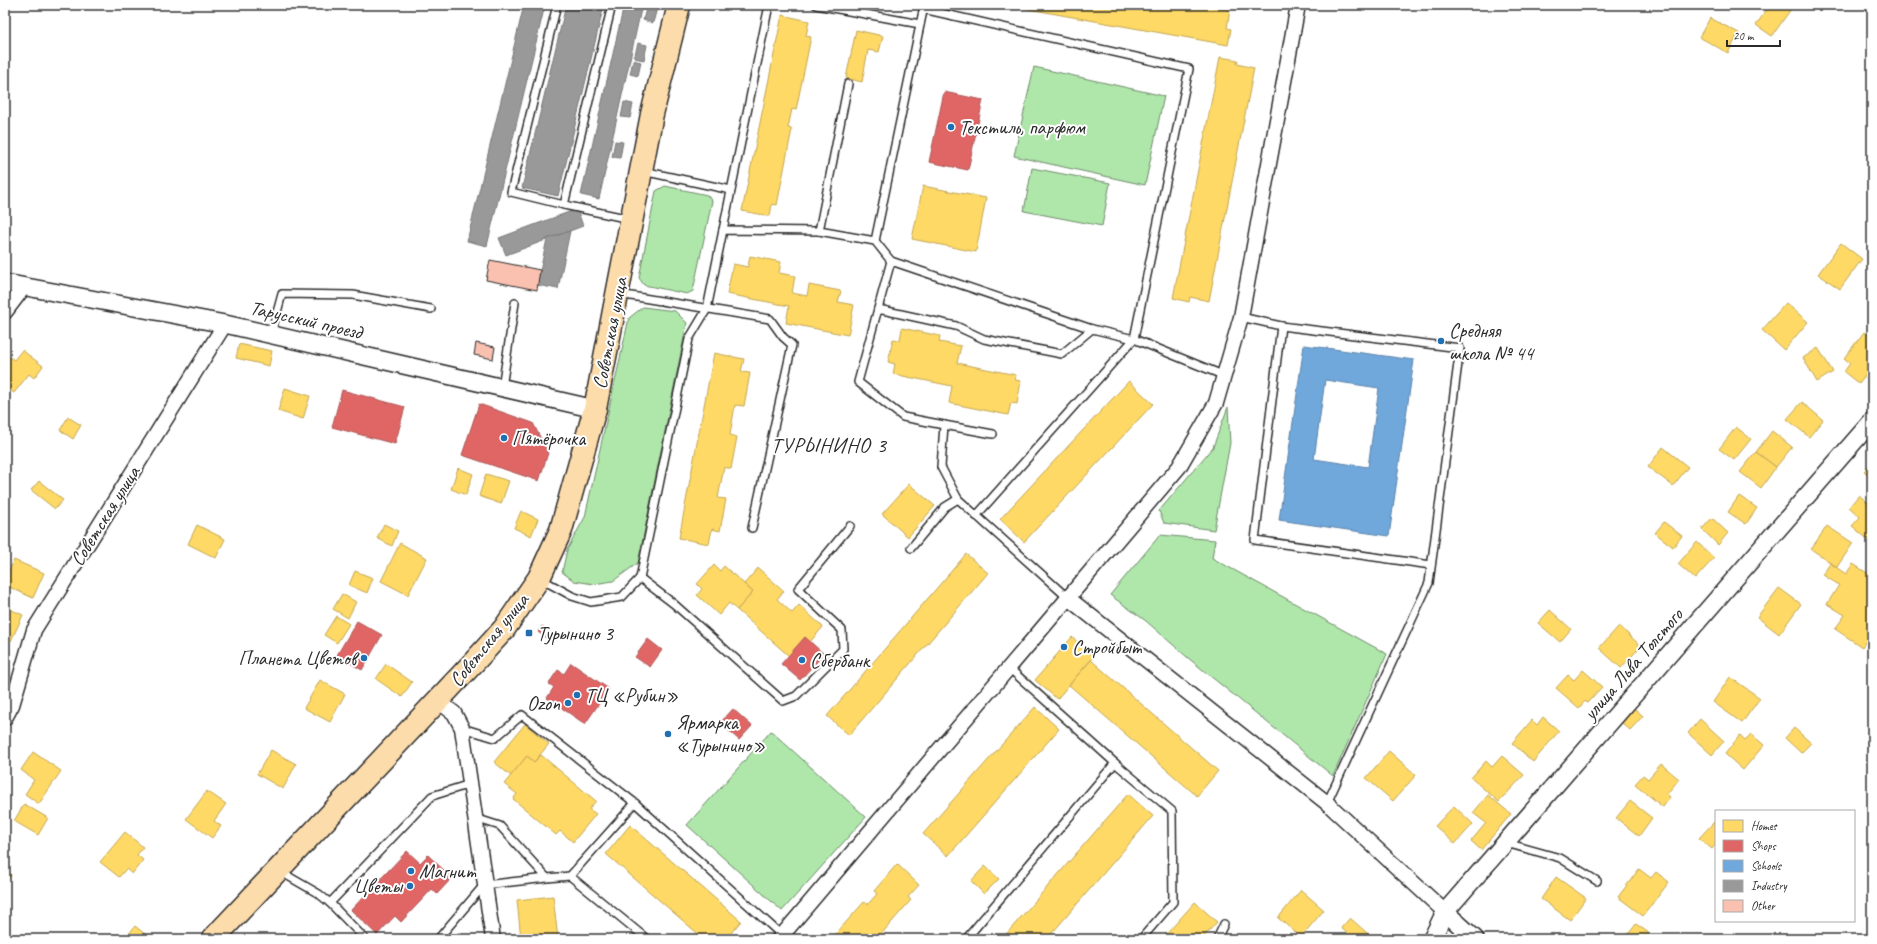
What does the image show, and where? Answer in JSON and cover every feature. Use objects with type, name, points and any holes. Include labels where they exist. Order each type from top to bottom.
[{"type":"main road","name":"Советская улица","points":[[213,939],[438,702],[504,629],[538,578],[561,530],[595,409],[652,114],[679,5]]},
{"type":"street","points":[[781,936],[1179,467],[1216,403],[1241,317],[1298,5]]},
{"type":"street","name":"Тарусский проезд","points":[[5,283],[225,324],[595,409]]},
{"type":"street","points":[[5,312],[24,287]]},
{"type":"street","name":"Советская улица","points":[[5,718],[12,705],[34,630],[225,324]]},
{"type":"street","name":"улица Льва Толстого","points":[[1432,939],[1445,912],[1872,421]]},
{"type":"street","points":[[1068,598],[1327,803],[1475,939]]},
{"type":"street","points":[[438,702],[454,713],[462,728],[493,939]]},
{"type":"lane","points":[[557,5],[511,192],[632,219]]},
{"type":"lane","points":[[564,205],[612,5]]},
{"type":"lane","points":[[538,578],[572,596],[591,602],[622,597],[640,578],[689,339],[707,309],[769,5]]},
{"type":"lane","points":[[816,5],[920,24]]},
{"type":"lane","points":[[875,241],[924,7],[1189,69],[1134,340],[976,516]]},
{"type":"lane","points":[[819,230],[848,84]]},
{"type":"lane","points":[[641,170],[731,190]]},
{"type":"lane","points":[[723,230],[819,230],[875,241],[891,261],[1092,329],[1134,340],[1225,376]]},
{"type":"lane","points":[[891,261],[858,382],[903,417],[993,434]]},
{"type":"lane","points":[[271,334],[282,294],[353,295],[431,309]]},
{"type":"lane","points":[[617,294],[770,319],[783,337],[792,345],[752,528]]},
{"type":"lane","points":[[502,388],[515,303]]},
{"type":"lane","points":[[878,309],[956,326],[984,339],[1062,354],[1092,329]]},
{"type":"lane","points":[[1241,317],[1281,326],[1460,348],[1429,583],[1327,803]]},
{"type":"lane","points":[[1281,326],[1255,540],[1431,565]]},
{"type":"lane","points":[[944,425],[941,467],[958,499],[1068,598]]},
{"type":"lane","points":[[911,548],[945,507],[958,499]]},
{"type":"lane","points":[[640,578],[674,604],[783,701],[796,696],[843,648],[842,630],[798,589],[850,526]]},
{"type":"lane","points":[[1009,668],[1172,811],[1173,902],[1141,939]]},
{"type":"lane","points":[[462,728],[495,738],[522,715],[635,803],[772,925],[781,936]]},
{"type":"lane","points":[[966,939],[1116,763]]},
{"type":"lane","points":[[330,903],[432,796],[470,784]]},
{"type":"lane","points":[[438,939],[484,885],[570,876],[635,803]]},
{"type":"lane","points":[[475,818],[500,826],[547,878]]},
{"type":"lane","points":[[1506,843],[1560,858],[1597,881]]},
{"type":"lane","points":[[277,870],[319,894],[330,903],[364,939]]},
{"type":"lane","points":[[570,876],[647,939]]},
{"type":"lane","points":[[1217,939],[1224,924]]},
{"type":"green space","points":[[1034,67],[1164,96],[1145,185],[1014,156]]},
{"type":"green space","points":[[1032,168],[1110,183],[1102,226],[1024,211]]},
{"type":"green space","points":[[665,186],[707,195],[712,201],[693,291],[687,294],[644,285],[639,278],[656,191]]},
{"type":"green space","points":[[643,307],[675,311],[687,323],[638,563],[613,581],[594,584],[574,581],[562,572],[567,550],[585,517],[629,318]]},
{"type":"green space","points":[[1228,407],[1230,443],[1214,530],[1164,523],[1159,511],[1213,447]]},
{"type":"green space","points":[[1160,535],[1215,540],[1212,558],[1387,654],[1333,776],[1187,657],[1146,621],[1110,595]]},
{"type":"green space","points":[[771,731],[866,817],[782,911],[687,825]]},
{"type":"building: Homes","points":[[1006,5],[1202,5],[1230,10],[1227,28],[1231,29],[1228,45]]},
{"type":"building: Homes","points":[[1770,5],[1785,5],[1791,9],[1772,36],[1756,25]]},
{"type":"building: Homes","points":[[782,15],[809,21],[806,36],[811,37],[796,110],[792,109],[788,128],[792,129],[777,205],[772,204],[770,216],[742,211]]},
{"type":"building: Homes","points":[[1710,18],[1739,33],[1728,53],[1699,37]]},
{"type":"building: Homes","points":[[856,30],[883,36],[879,52],[868,50],[862,82],[846,78]]},
{"type":"building: Homes","points":[[1220,57],[1238,60],[1237,64],[1254,68],[1209,301],[1190,297],[1189,302],[1173,298]]},
{"type":"building: Homes","points":[[923,186],[986,198],[976,252],[912,239]]},
{"type":"building: Homes","points":[[1841,243],[1862,259],[1840,289],[1818,274]]},
{"type":"building: Homes","points":[[750,256],[781,262],[779,273],[795,276],[792,293],[807,296],[809,285],[841,291],[838,302],[854,305],[848,335],[786,323],[789,306],[727,294],[733,264],[748,267]]},
{"type":"building: Homes","points":[[1786,303],[1808,322],[1784,350],[1762,330]]},
{"type":"building: Homes","points":[[902,328],[940,336],[939,342],[961,346],[957,363],[1016,375],[1015,380],[1021,381],[1017,404],[1011,403],[1008,415],[949,403],[952,386],[893,374],[895,364],[888,362],[893,339],[900,340]]},
{"type":"building: Homes","points":[[1864,332],[1871,337],[1872,336],[1872,367],[1859,384],[1844,372],[1850,363],[1844,358]]},
{"type":"building: Homes","points":[[239,344],[272,351],[269,366],[236,358]]},
{"type":"building: Homes","points":[[1818,348],[1833,372],[1817,382],[1803,358]]},
{"type":"building: Homes","points":[[22,350],[43,366],[34,378],[29,374],[14,393],[5,386],[5,372],[7,370],[5,364],[10,357],[14,360]]},
{"type":"building: Homes","points":[[714,353],[744,359],[741,372],[750,373],[744,406],[735,405],[730,435],[737,437],[731,469],[724,467],[718,498],[726,499],[720,531],[712,529],[709,544],[679,538]]},
{"type":"building: Homes","points":[[1129,381],[1153,404],[1024,542],[1000,519]]},
{"type":"building: Homes","points":[[285,388],[310,396],[303,419],[278,411]]},
{"type":"building: Homes","points":[[1802,402],[1823,420],[1809,437],[1787,419]]},
{"type":"building: Homes","points":[[68,417],[81,425],[73,439],[60,430]]},
{"type":"building: Homes","points":[[1736,427],[1751,439],[1734,460],[1719,449]]},
{"type":"building: Homes","points":[[1772,431],[1792,447],[1776,467],[1756,452]]},
{"type":"building: Homes","points":[[1663,447],[1688,467],[1673,486],[1648,467]]},
{"type":"building: Homes","points":[[1756,452],[1776,467],[1761,488],[1740,472]]},
{"type":"building: Homes","points":[[1872,462],[1872,478],[1864,471]]},
{"type":"building: Homes","points":[[458,468],[473,474],[466,495],[451,489]]},
{"type":"building: Homes","points":[[486,474],[509,481],[501,504],[479,496]]},
{"type":"building: Homes","points":[[39,481],[63,500],[55,509],[31,490]]},
{"type":"building: Homes","points":[[909,484],[935,506],[908,537],[882,514]]},
{"type":"building: Homes","points":[[1859,495],[1872,506],[1872,543],[1852,526],[1860,517],[1849,507]]},
{"type":"building: Homes","points":[[1739,496],[1757,508],[1746,524],[1728,512]]},
{"type":"building: Homes","points":[[521,511],[538,519],[531,536],[514,528]]},
{"type":"building: Homes","points":[[1712,518],[1728,533],[1718,545],[1702,529]]},
{"type":"building: Homes","points":[[1664,522],[1682,536],[1673,547],[1655,533]]},
{"type":"building: Homes","points":[[384,524],[398,531],[392,546],[377,538]]},
{"type":"building: Homes","points":[[197,525],[225,539],[216,558],[188,544]]},
{"type":"building: Homes","points":[[1827,526],[1853,543],[1837,567],[1811,549]]},
{"type":"building: Homes","points":[[1697,542],[1714,558],[1695,579],[1678,564]]},
{"type":"building: Homes","points":[[400,543],[427,558],[408,595],[381,581]]},
{"type":"building: Homes","points":[[966,554],[988,573],[849,735],[827,716]]},
{"type":"building: Homes","points":[[14,560],[44,573],[33,598],[5,585],[5,579]]},
{"type":"building: Homes","points":[[1830,563],[1846,574],[1853,564],[1872,576],[1872,592],[1868,598],[1872,601],[1872,624],[1867,632],[1871,634],[1862,647],[1835,629],[1845,615],[1827,604],[1839,585],[1823,575]]},
{"type":"building: Homes","points":[[714,565],[720,571],[724,566],[753,592],[737,610],[729,603],[719,615],[697,595],[702,589],[697,584]]},
{"type":"building: Homes","points":[[758,568],[784,591],[777,599],[792,613],[799,605],[823,627],[810,642],[805,637],[789,656],[737,610],[753,592],[744,584]]},
{"type":"building: Homes","points":[[355,571],[373,578],[367,593],[349,585]]},
{"type":"building: Homes","points":[[1779,588],[1801,604],[1779,634],[1757,617]]},
{"type":"building: Homes","points":[[342,594],[356,602],[348,618],[333,609]]},
{"type":"building: Homes","points":[[5,607],[23,615],[11,641],[5,638]]},
{"type":"building: Homes","points":[[1550,610],[1571,629],[1560,642],[1538,623]]},
{"type":"building: Homes","points":[[336,616],[349,624],[337,643],[324,635]]},
{"type":"building: Homes","points":[[1619,626],[1641,646],[1621,668],[1599,648]]},
{"type":"building: Homes","points":[[1072,637],[1094,656],[1057,699],[1035,680]]},
{"type":"building: Homes","points":[[1091,660],[1218,771],[1197,796],[1069,685]]},
{"type":"building: Homes","points":[[386,664],[412,682],[402,697],[376,679]]},
{"type":"building: Homes","points":[[1583,670],[1602,687],[1587,703],[1585,701],[1579,708],[1556,688],[1568,675],[1574,680]]},
{"type":"building: Homes","points":[[1730,677],[1760,698],[1742,723],[1713,702]]},
{"type":"building: Homes","points":[[320,680],[345,694],[330,722],[304,708]]},
{"type":"building: Homes","points":[[1035,707],[1059,729],[948,856],[923,834]]},
{"type":"building: Homes","points":[[1634,708],[1643,716],[1630,730],[1621,722]]},
{"type":"building: Homes","points":[[1543,717],[1559,731],[1533,762],[1512,743],[1532,720],[1537,725]]},
{"type":"building: Homes","points":[[1700,719],[1724,741],[1712,755],[1688,733]]},
{"type":"building: Homes","points":[[525,724],[549,744],[534,762],[527,756],[511,776],[494,762]]},
{"type":"building: Homes","points":[[1794,728],[1811,743],[1801,753],[1785,738]]},
{"type":"building: Homes","points":[[1751,734],[1764,745],[1743,770],[1725,754],[1740,735],[1745,740]]},
{"type":"building: Homes","points":[[271,750],[296,764],[283,789],[257,774]]},
{"type":"building: Homes","points":[[1389,751],[1416,775],[1393,801],[1366,778]]},
{"type":"building: Homes","points":[[33,752],[61,771],[39,804],[25,794],[34,780],[21,770]]},
{"type":"building: Homes","points":[[541,755],[596,801],[589,809],[596,814],[573,842],[560,831],[556,835],[513,799],[517,794],[504,784],[527,756],[534,762]]},
{"type":"building: Homes","points":[[1502,756],[1524,775],[1499,802],[1471,778],[1486,761],[1492,767]]},
{"type":"building: Homes","points":[[1661,764],[1679,779],[1667,794],[1670,797],[1663,807],[1635,784],[1643,775],[1648,779]]},
{"type":"building: Homes","points":[[207,791],[226,804],[214,821],[221,826],[212,838],[186,819]]},
{"type":"building: Homes","points":[[1128,794],[1153,816],[1047,939],[1002,939]]},
{"type":"building: Homes","points":[[1488,795],[1511,814],[1481,850],[1471,841],[1486,823],[1473,813]]},
{"type":"building: Homes","points":[[1630,801],[1652,818],[1639,836],[1616,818]]},
{"type":"building: Homes","points":[[24,804],[48,818],[38,835],[14,821]]},
{"type":"building: Homes","points":[[1454,806],[1473,824],[1455,844],[1435,826]]},
{"type":"building: Homes","points":[[1714,822],[1715,823],[1715,845],[1712,849],[1699,838]]},
{"type":"building: Homes","points":[[630,825],[741,921],[726,939],[704,939],[606,854]]},
{"type":"building: Homes","points":[[125,832],[143,847],[137,855],[143,860],[132,874],[126,869],[119,877],[100,862]]},
{"type":"building: Homes","points":[[897,864],[919,885],[908,897],[911,900],[877,939],[874,937],[872,939],[831,939],[864,902],[868,904],[877,894],[874,891]]},
{"type":"building: Homes","points":[[985,866],[999,879],[984,894],[971,881]]},
{"type":"building: Homes","points":[[1639,869],[1651,878],[1656,872],[1669,882],[1643,916],[1618,897]]},
{"type":"building: Homes","points":[[5,871],[11,875],[5,883]]},
{"type":"building: Homes","points":[[1556,877],[1586,898],[1570,920],[1541,899]]},
{"type":"building: Homes","points":[[1301,890],[1324,910],[1301,937],[1278,918]]},
{"type":"building: Homes","points":[[553,896],[558,939],[521,939],[517,900]]},
{"type":"building: Homes","points":[[1195,902],[1217,922],[1202,939],[1162,939]]},
{"type":"building: Homes","points":[[1350,918],[1374,939],[1354,939],[1341,928]]},
{"type":"building: Homes","points":[[1636,924],[1649,933],[1644,939],[1625,939]]},
{"type":"building: Homes","points":[[135,926],[151,939],[125,939]]},
{"type":"building: Shops","points":[[944,92],[983,100],[968,170],[929,162]]},
{"type":"building: Shops","points":[[342,390],[405,407],[395,444],[332,427]]},
{"type":"building: Shops","name":"Пятёрочка","points":[[479,404],[533,423],[548,453],[539,481],[462,455]]},
{"type":"building: Shops","points":[[357,621],[382,635],[362,670],[337,655]]},
{"type":"building: Shops","points":[[542,626],[550,631],[546,638],[538,632]]},
{"type":"building: Shops","name":"Сбербанк","points":[[805,637],[824,654],[800,680],[781,664]]},
{"type":"building: Shops","points":[[648,639],[662,650],[650,667],[635,657]]},
{"type":"building: Shops","name":"ТЦ «Рубин»","points":[[571,663],[609,689],[585,724],[547,698],[554,687],[549,684],[553,677],[558,670],[564,674]]},
{"type":"building: Shops","points":[[733,709],[752,726],[739,740],[720,723]]},
{"type":"building: Shops","points":[[407,851],[420,863],[428,855],[452,878],[437,894],[432,889],[401,922],[395,916],[377,935],[351,910]]},
{"type":"building: Schools","points":[[1304,345],[1414,360],[1389,536],[1279,520]],"holes":[[[1325,380],[1379,388],[1368,467],[1314,459]]]},
{"type":"building: Industry","points":[[524,5],[545,5],[487,246],[467,241]]},
{"type":"building: Industry","points":[[566,5],[604,5],[558,196],[522,188]]},
{"type":"building: Industry","points":[[624,5],[642,5],[599,199],[581,195]]},
{"type":"building: Industry","points":[[647,5],[657,8],[653,23],[643,20]]},
{"type":"building: Industry","points":[[638,43],[647,45],[644,60],[634,58]]},
{"type":"building: Industry","points":[[633,60],[641,62],[638,76],[630,74]]},
{"type":"building: Industry","points":[[624,102],[633,104],[630,118],[621,117]]},
{"type":"building: Industry","points":[[615,141],[623,142],[620,158],[612,157]]},
{"type":"building: Industry","points":[[577,209],[583,226],[506,255],[499,238]]},
{"type":"building: Industry","points":[[570,231],[558,289],[537,285],[547,239]]},
{"type":"building: Other","points":[[490,260],[540,270],[537,290],[486,280]]},
{"type":"building: Other","points":[[476,343],[495,347],[493,359],[474,355]]},
{"type":"place","name":"Текстиль, парфюм","points":[[951,127]]},
{"type":"place","name":"Средняя школа № 44","points":[[1441,341]]},
{"type":"place","name":"Пятёрочка","points":[[504,438]]},
{"type":"place","name":"Турынино 3","points":[[529,633]]},
{"type":"place","name":"Стройбыт","points":[[1064,647]]},
{"type":"place","name":"Планета Цветов","points":[[364,658]]},
{"type":"place","name":"Сбербанк","points":[[802,660]]},
{"type":"place","name":"ТЦ «Рубин»","points":[[577,695]]},
{"type":"place","name":"Ozon","points":[[568,703]]},
{"type":"place","name":"Ярмарка «Турынино»","points":[[668,734]]},
{"type":"place","name":"Магнит","points":[[411,871]]},
{"type":"place","name":"Цветы","points":[[410,886]]},
{"type":"district","name":"ТУРЫНИНО 3","points":[[829,445]]}]
